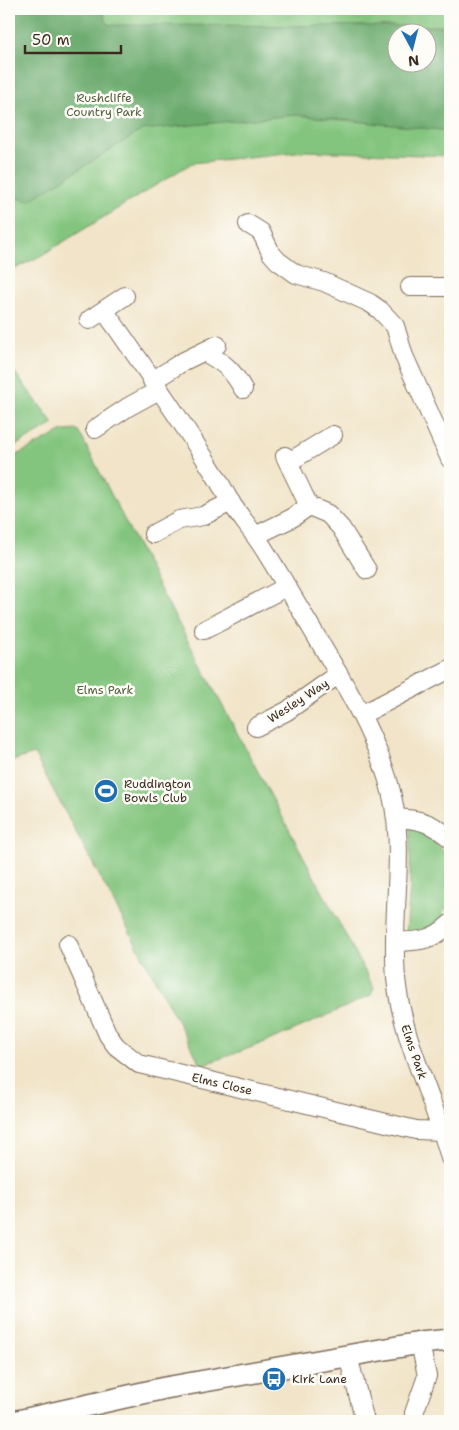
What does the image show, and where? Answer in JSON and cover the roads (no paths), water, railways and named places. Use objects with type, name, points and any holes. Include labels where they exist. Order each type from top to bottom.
[{"type":"main road","points":[[18,1421],[165,1388],[420,1343],[450,1340]]},
{"type":"street","points":[[248,224],[261,232],[270,253],[296,274],[324,282],[370,303],[390,321],[394,326],[404,356],[450,459]]},
{"type":"street","points":[[410,287],[450,288]]},
{"type":"street","points":[[88,320],[125,296]]},
{"type":"street","name":"Elms Park","points":[[104,310],[255,536],[339,674],[361,715],[387,777],[396,818],[399,872],[395,942],[399,1001],[406,1028],[443,1131],[450,1158]]},
{"type":"street","points":[[95,429],[128,407],[184,361],[211,348],[234,373],[243,389]]},
{"type":"street","points":[[333,435],[286,467],[309,506],[328,514],[341,528],[349,556],[367,570]]},
{"type":"street","points":[[152,534],[179,520],[203,516],[231,502]]},
{"type":"street","points":[[255,536],[292,518],[309,506]]},
{"type":"street","points":[[204,630],[286,587]]},
{"type":"street","points":[[361,715],[450,669]]},
{"type":"street","name":"Wesley Way","points":[[256,727],[287,711],[339,674]]},
{"type":"street","points":[[396,818],[414,818],[425,821],[438,828],[450,838]]},
{"type":"street","points":[[395,942],[420,941],[432,938],[450,924]]},
{"type":"street","name":"Elms Close","points":[[67,945],[108,1034],[116,1046],[139,1064],[416,1130],[443,1131]]},
{"type":"street","points":[[415,1421],[414,1413],[427,1376],[420,1343]]},
{"type":"street","points":[[348,1356],[365,1421]]},
{"type":"place","name":"Ruddington Bowls Club","points":[[106,791]]},
{"type":"place","name":"Kirk Lane","points":[[274,1379]]},
{"type":"park label","name":"Rushcliffe Country Park","points":[[104,105]]}]
